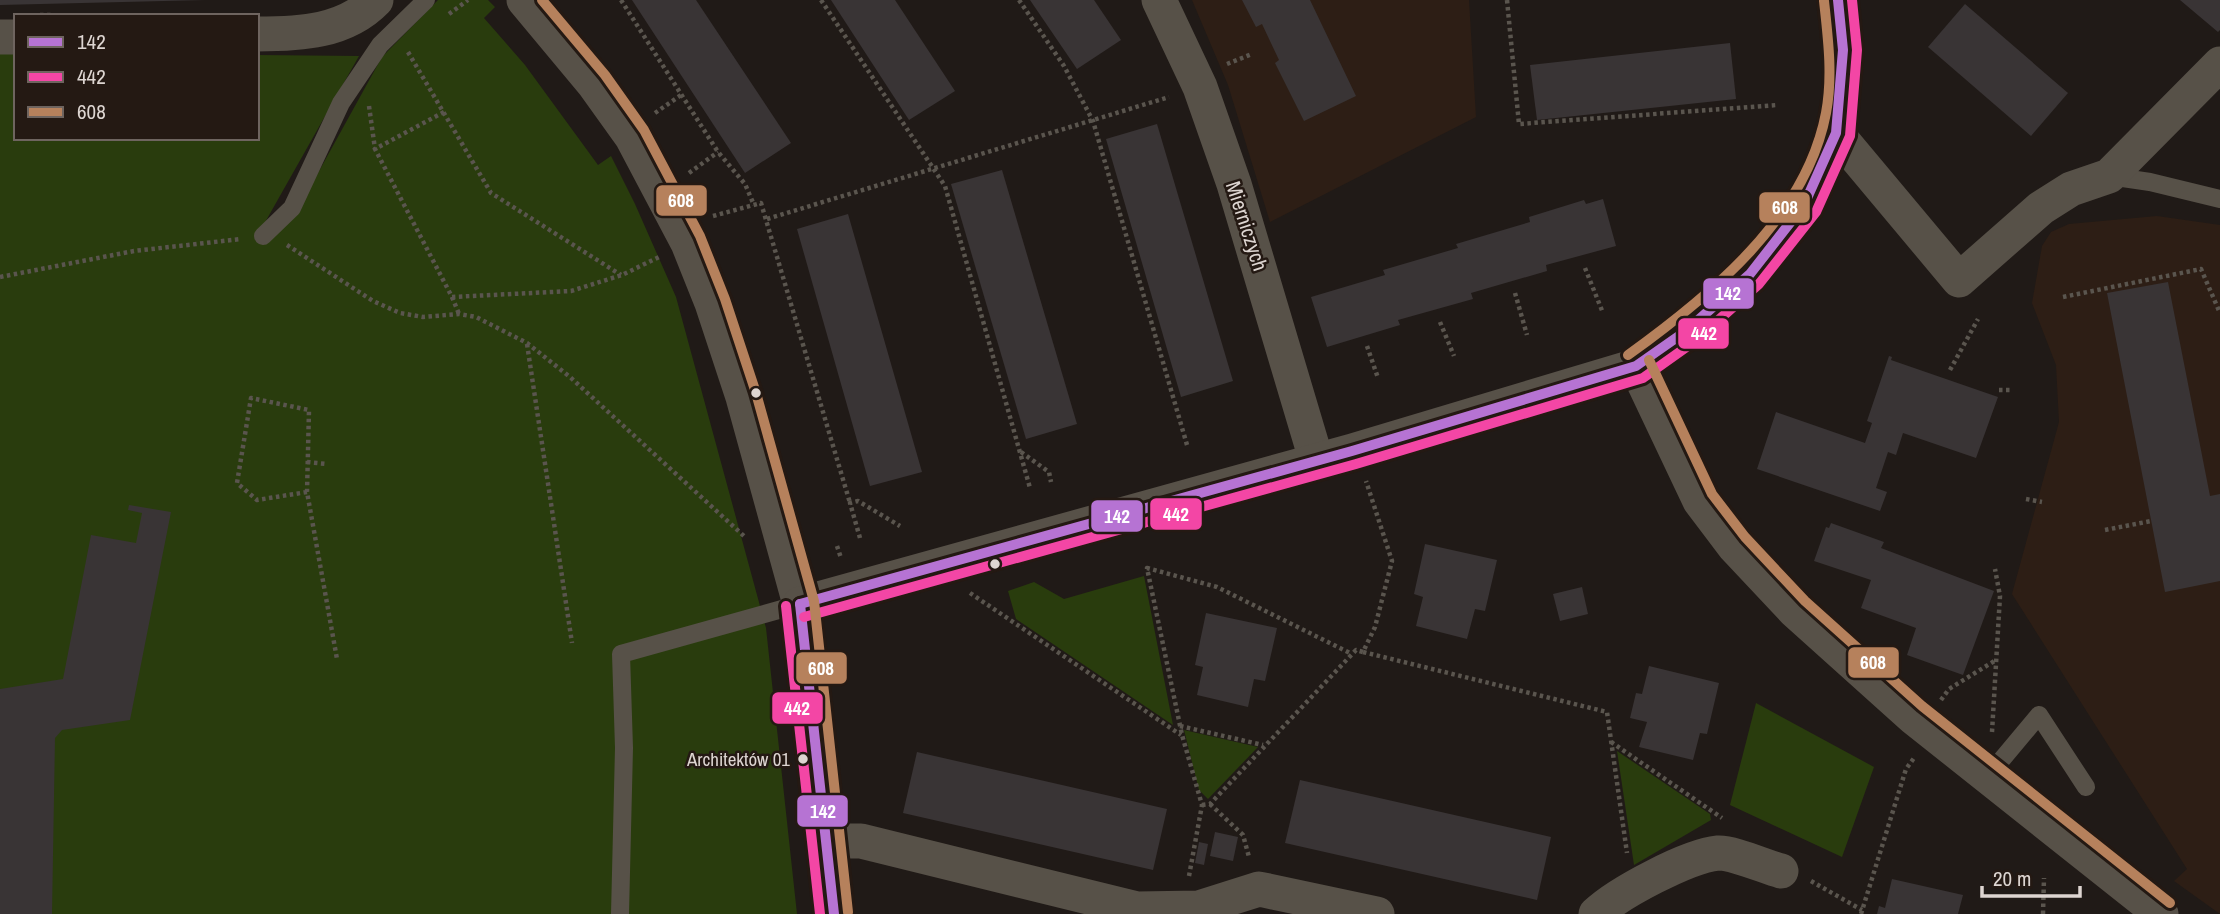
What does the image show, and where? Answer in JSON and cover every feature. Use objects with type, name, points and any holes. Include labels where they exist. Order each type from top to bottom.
[{"type":"street","points":[[259,34],[288,34],[345,23],[376,0]]},
{"type":"street","points":[[524,0],[594,84],[632,137],[688,243],[712,303],[743,397],[800,604],[834,914]]},
{"type":"street","name":"Mierniczych","points":[[1159,0],[1200,88],[1234,184],[1316,459]]},
{"type":"street","points":[[800,604],[1636,366],[1686,331],[1750,274],[1804,205],[1836,132],[1843,50],[1838,0]]},
{"type":"street","points":[[1836,132],[1959,280],[2041,208],[2071,189],[2109,176],[2220,64]]},
{"type":"street","points":[[1636,366],[1700,501],[1734,546],[1794,611],[1858,670],[1990,760],[2161,914]]},
{"type":"street","points":[[826,841],[861,841],[1137,909],[1199,908],[1259,889],[1377,914]]},
{"type":"street","points":[[1596,914],[1607,904],[1662,873],[1719,853],[1781,871]]},
{"type":"lane","points":[[265,234],[292,208],[341,103],[380,45],[426,0]]},
{"type":"lane","points":[[2109,176],[2220,199]]},
{"type":"lane","points":[[620,914],[624,748],[621,654],[800,604]]},
{"type":"lane","points":[[1990,760],[2039,715],[2086,787]]},
{"type":"path","points":[[621,0],[719,152],[745,184],[754,205]]},
{"type":"path","points":[[821,0],[945,186],[1030,488]]},
{"type":"path","points":[[1019,0],[1064,66],[1093,121],[1187,445]]},
{"type":"path","points":[[1507,0],[1519,124],[1777,105]]},
{"type":"path","points":[[405,47],[491,192],[622,275]]},
{"type":"path","points":[[1221,66],[1252,54]]},
{"type":"path","points":[[652,115],[681,95]]},
{"type":"path","points":[[767,219],[1153,102]]},
{"type":"path","points":[[370,112],[375,149],[459,314]]},
{"type":"path","points":[[375,149],[443,112]]},
{"type":"path","points":[[688,174],[719,152]]},
{"type":"path","points":[[710,217],[761,203],[860,538]]},
{"type":"path","points":[[0,277],[134,251],[265,234],[373,302],[400,313],[424,317],[459,314],[476,317],[527,343],[570,377],[742,534]]},
{"type":"path","points":[[452,297],[571,291],[622,275],[688,243]]},
{"type":"path","points":[[1585,268],[1603,313]]},
{"type":"path","points":[[2063,297],[2201,270],[2220,313]]},
{"type":"path","points":[[1515,293],[1527,335]]},
{"type":"path","points":[[1950,370],[1978,319]]},
{"type":"path","points":[[1440,322],[1454,356]]},
{"type":"path","points":[[527,343],[572,643]]},
{"type":"path","points":[[1367,346],[1378,378]]},
{"type":"path","points":[[1999,390],[2012,390]]},
{"type":"path","points":[[307,492],[257,500],[237,483],[251,398],[309,410],[307,492],[337,659]]},
{"type":"path","points":[[1021,452],[1049,472],[1051,482]]},
{"type":"path","points":[[307,462],[327,464]]},
{"type":"path","points":[[1363,473],[1392,561],[1375,626],[1363,652]]},
{"type":"path","points":[[2026,499],[2042,502]]},
{"type":"path","points":[[850,503],[858,501],[900,526]]},
{"type":"path","points":[[2105,530],[2151,521]]},
{"type":"path","points":[[1199,908],[1188,873],[1202,805],[1195,790],[1182,735],[1147,568],[1217,587],[1352,654]]},
{"type":"path","points":[[1990,760],[2000,596],[1995,569]]},
{"type":"path","points":[[970,593],[1182,735]]},
{"type":"path","points":[[1202,805],[1210,804],[1356,650],[1607,712],[1628,860]]},
{"type":"path","points":[[1936,706],[1949,689],[1997,660]]},
{"type":"path","points":[[1180,726],[1264,746]]},
{"type":"path","points":[[1611,742],[1722,818]]},
{"type":"path","points":[[1820,887],[1861,912],[1906,769]]},
{"type":"path","points":[[1210,804],[1243,835],[1250,859]]},
{"type":"path","points":[[2043,914],[2044,878]]},
{"type":"shaded area","points":[[1192,0],[1469,0],[1476,117],[1270,222],[1228,85]]},
{"type":"shaded area","points":[[2157,216],[2220,225],[2220,914],[2174,881],[2187,869],[2012,594],[2059,422],[2056,365],[2032,303],[2042,246],[2051,232],[2069,224]]},
{"type":"green space","points":[[438,0],[488,0],[495,7],[484,18],[525,65],[598,165],[611,156],[635,204],[676,297],[766,628],[797,914],[0,914],[0,54],[14,54],[14,140],[259,140],[259,55],[359,56],[259,233],[297,211],[382,57]]},
{"type":"green space","points":[[1144,576],[1173,725],[1016,619],[1008,591],[1034,582],[1064,599]]},
{"type":"green space","points":[[1756,703],[1874,767],[1842,857],[1730,805]]},
{"type":"green space","points":[[1184,730],[1258,747],[1208,799],[1199,790]]},
{"type":"green space","points":[[1617,751],[1710,814],[1711,820],[1634,865]]},
{"type":"building","points":[[0,0],[205,0],[0,5]]},
{"type":"building","points":[[632,0],[696,0],[791,143],[745,173]]},
{"type":"building","points":[[831,0],[895,0],[955,91],[909,120]]},
{"type":"building","points":[[1030,0],[1094,0],[1121,40],[1077,69]]},
{"type":"building","points":[[1242,0],[1310,0],[1356,96],[1304,121],[1275,63],[1279,60],[1262,24],[1256,27]]},
{"type":"building","points":[[2180,0],[2220,0],[2220,30],[2218,32]]},
{"type":"building","points":[[1965,4],[2068,93],[2031,136],[1928,47]]},
{"type":"building","points":[[1730,43],[1736,99],[1537,120],[1530,65]]},
{"type":"building","points":[[1157,124],[1233,381],[1181,397],[1106,139]]},
{"type":"building","points":[[1002,170],[1077,424],[1026,439],[951,184]]},
{"type":"building","points":[[1603,199],[1616,246],[1546,265],[1547,271],[1471,293],[1473,299],[1398,320],[1400,325],[1327,347],[1311,297],[1385,275],[1383,270],[1458,248],[1456,244],[1530,222],[1529,217],[1584,200],[1586,204]]},
{"type":"building","points":[[848,214],[922,472],[870,486],[797,229]]},
{"type":"building","points":[[2168,282],[2210,496],[2220,494],[2220,581],[2165,592],[2107,293]]},
{"type":"building","points":[[1889,356],[1892,357],[1891,360],[1998,397],[1976,458],[1903,433],[1896,455],[1888,452],[1876,488],[1887,492],[1880,511],[1757,469],[1776,412],[1865,443],[1872,423],[1867,421]]},
{"type":"building","points":[[129,505],[171,512],[130,720],[62,730],[55,738],[52,914],[0,914],[0,689],[63,679],[91,535],[136,543],[142,513],[128,510]]},
{"type":"building","points":[[1831,523],[1884,542],[1881,548],[1994,591],[1963,675],[1907,655],[1916,628],[1861,608],[1871,580],[1814,561],[1826,527],[1829,528]]},
{"type":"building","points":[[1425,544],[1497,560],[1485,611],[1475,609],[1467,639],[1416,626],[1423,597],[1414,594]]},
{"type":"building","points":[[1582,587],[1588,614],[1560,621],[1553,594]]},
{"type":"building","points":[[1206,613],[1277,628],[1265,681],[1254,679],[1248,707],[1197,695],[1203,667],[1195,665]]},
{"type":"building","points":[[1649,666],[1719,683],[1707,734],[1700,733],[1693,760],[1639,747],[1647,722],[1630,718],[1636,693],[1642,694]]},
{"type":"building","points":[[917,752],[1167,809],[1153,870],[903,813]]},
{"type":"building","points":[[1300,780],[1551,837],[1537,900],[1285,843]]},
{"type":"building","points":[[1215,832],[1238,837],[1233,861],[1210,856]]},
{"type":"building","points":[[1199,842],[1208,844],[1204,865],[1195,863]]},
{"type":"building","points":[[1892,879],[1963,895],[1958,914],[1877,914],[1879,906],[1885,908]]},
{"type":"transit line","name":"608","points":[[542,0],[605,75],[644,130],[700,236],[725,299],[756,393],[814,601],[848,912]]},
{"type":"transit line","name":"142","points":[[800,604],[1352,451],[1636,366],[1686,331],[1750,274],[1804,205],[1836,133],[1843,50],[1838,0]]},
{"type":"transit line","name":"442","points":[[804,617],[1356,464],[1643,378],[1695,341],[1759,284],[1816,212],[1850,136],[1857,50],[1852,0]]},
{"type":"transit line","name":"608","points":[[1628,355],[1691,307],[1721,280],[1776,220],[1798,187],[1815,151],[1828,99],[1829,57],[1824,1]]},
{"type":"transit line","name":"608","points":[[1649,360],[1712,494],[1745,537],[1805,601],[1922,706],[2170,903]]},
{"type":"transit line","name":"142","points":[[800,604],[834,914]]},
{"type":"transit line","name":"442","points":[[786,606],[820,914]]},
{"type":"place","name":"Architektów 01","points":[[803,759]]}]
